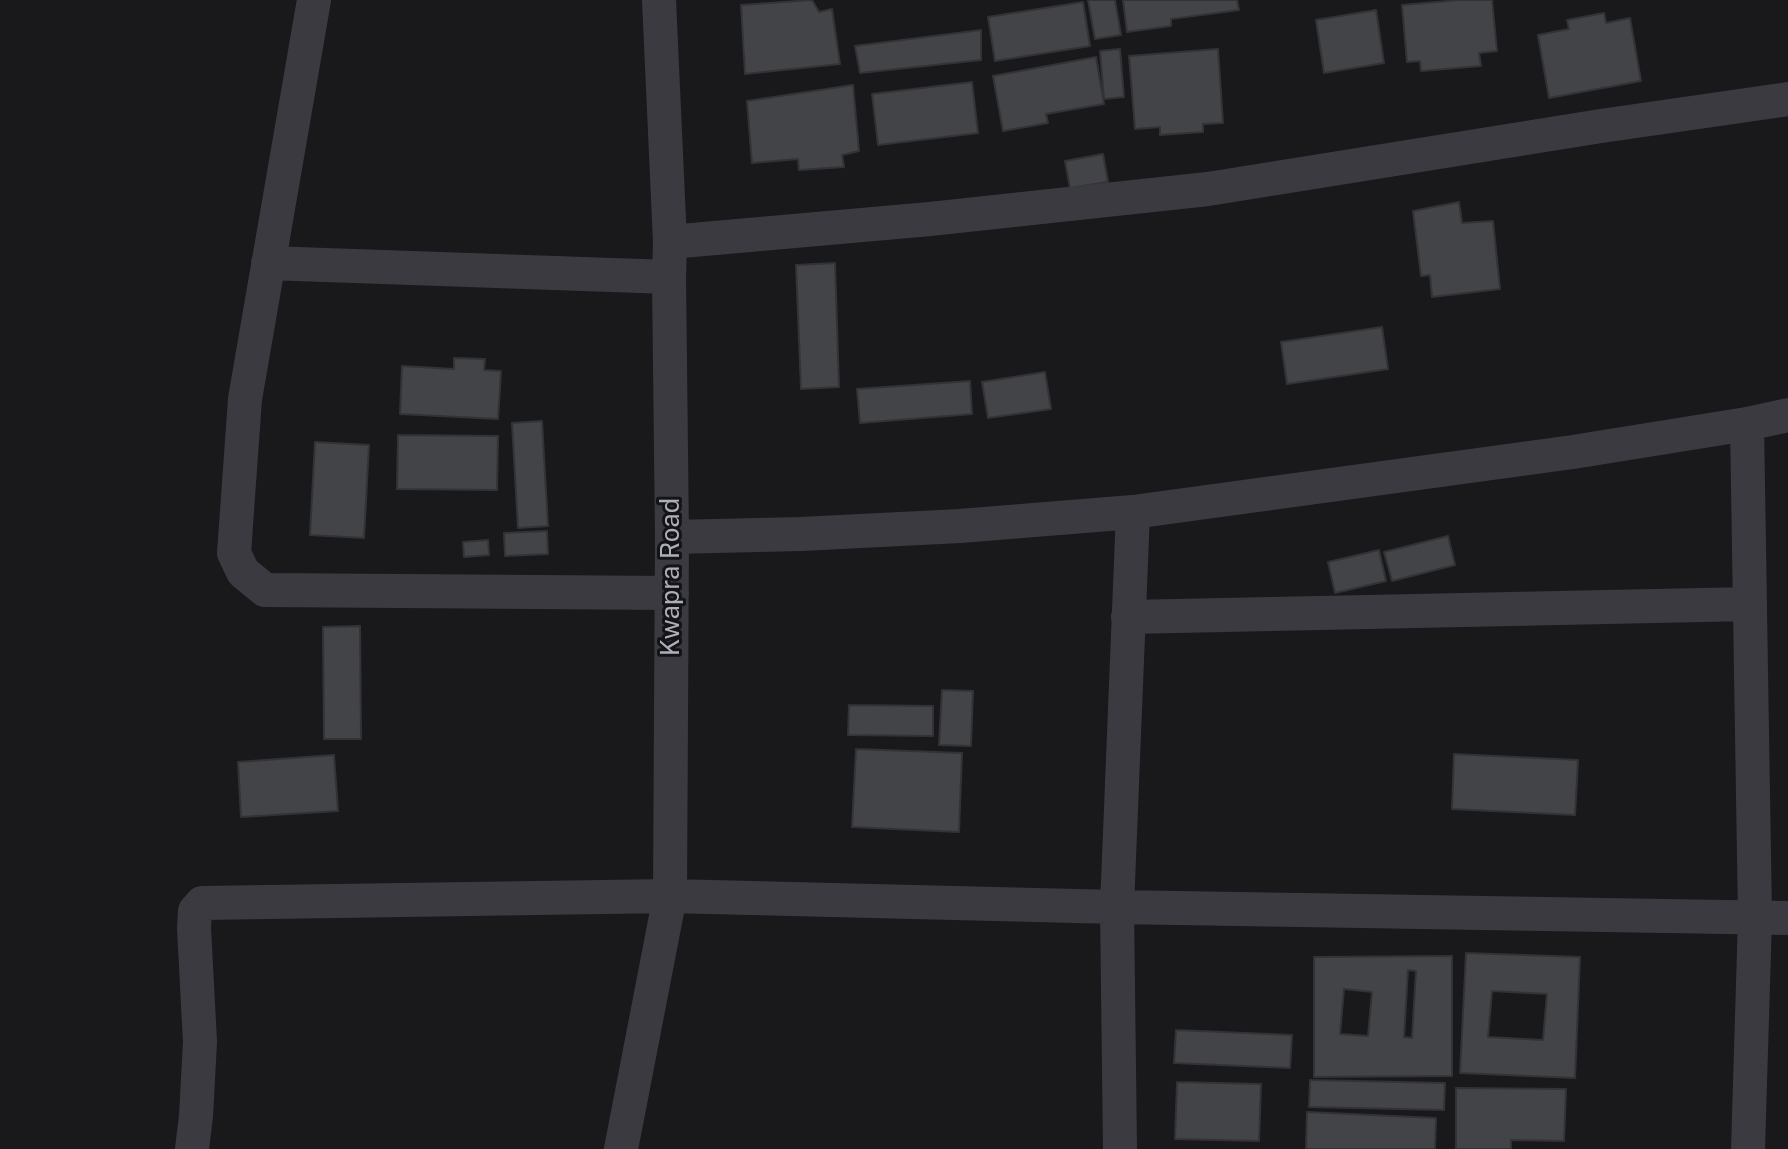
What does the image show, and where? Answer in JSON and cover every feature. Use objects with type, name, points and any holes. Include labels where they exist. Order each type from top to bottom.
[{"type":"street","points":[[314,0],[245,399],[234,553],[243,572],[265,590],[672,593]]},
{"type":"street","name":"Kwapra Road","points":[[621,1149],[670,896],[670,242],[659,0]]},
{"type":"street","points":[[670,242],[930,219],[1208,189],[1788,99]]},
{"type":"street","points":[[268,263],[669,277]]},
{"type":"street","points":[[672,537],[902,529],[1133,512],[1573,452],[1788,415]]},
{"type":"street","points":[[1747,424],[1750,604],[1772,918],[1748,1149]]},
{"type":"street","points":[[1120,1149],[1117,907],[1133,512]]},
{"type":"street","points":[[1128,617],[1750,604]]},
{"type":"street","points":[[192,1149],[200,1042],[194,928],[195,911],[202,903],[670,896],[1772,918]]},
{"type":"building","points":[[812,0],[819,12],[832,9],[840,64],[745,74],[741,5]]},
{"type":"building","points":[[1088,0],[1115,0],[1121,35],[1095,39]]},
{"type":"building","points":[[1123,0],[1237,0],[1239,10],[1171,19],[1171,26],[1127,32]]},
{"type":"building","points":[[1492,0],[1497,51],[1479,53],[1481,66],[1421,71],[1420,61],[1407,62],[1402,5]]},
{"type":"building","points":[[1083,2],[1090,46],[995,61],[988,17]]},
{"type":"building","points":[[1376,10],[1384,63],[1324,73],[1316,20]]},
{"type":"building","points":[[1604,13],[1606,23],[1630,18],[1641,81],[1549,98],[1538,35],[1569,29],[1567,20]]},
{"type":"building","points":[[981,30],[981,60],[860,73],[855,46]]},
{"type":"building","points":[[1120,49],[1124,97],[1104,99],[1100,51]]},
{"type":"building","points":[[1218,49],[1223,123],[1203,124],[1203,132],[1160,135],[1160,127],[1135,129],[1129,56]]},
{"type":"building","points":[[1096,57],[1104,104],[1046,114],[1048,123],[1003,131],[993,76]]},
{"type":"building","points":[[972,82],[978,133],[878,145],[872,94]]},
{"type":"building","points":[[853,85],[859,151],[842,155],[844,167],[799,170],[798,159],[752,163],[747,101]]},
{"type":"building","points":[[1103,154],[1108,182],[1070,188],[1065,161]]},
{"type":"building","points":[[1459,202],[1462,223],[1493,221],[1500,289],[1432,297],[1430,275],[1421,276],[1413,211]]},
{"type":"building","points":[[835,263],[839,387],[801,389],[796,265]]},
{"type":"building","points":[[1382,327],[1388,369],[1287,384],[1281,342]]},
{"type":"building","points":[[454,358],[485,359],[484,370],[501,371],[498,419],[400,414],[402,366],[454,369]]},
{"type":"building","points":[[1045,372],[1051,409],[988,418],[982,382]]},
{"type":"building","points":[[970,381],[972,414],[860,423],[857,389]]},
{"type":"building","points":[[542,421],[548,526],[518,528],[512,423]]},
{"type":"building","points":[[398,435],[498,436],[497,490],[397,489]]},
{"type":"building","points":[[315,442],[369,445],[364,538],[310,535]]},
{"type":"building","points":[[547,531],[548,554],[505,556],[504,533]]},
{"type":"building","points":[[1448,536],[1455,565],[1392,581],[1384,552]]},
{"type":"building","points":[[488,540],[489,555],[464,557],[463,542]]},
{"type":"building","points":[[1379,550],[1386,581],[1335,593],[1328,562]]},
{"type":"building","points":[[360,626],[361,739],[324,739],[323,627]]},
{"type":"building","points":[[942,690],[973,691],[971,746],[939,745]]},
{"type":"building","points":[[849,705],[933,706],[933,736],[848,735]]},
{"type":"building","points":[[856,749],[962,753],[959,832],[852,827]]},
{"type":"building","points":[[1454,754],[1578,760],[1575,815],[1452,809]]},
{"type":"building","points":[[334,755],[338,811],[241,817],[238,762]]},
{"type":"building","points":[[1466,953],[1580,957],[1575,1078],[1460,1073]],"holes":[[[1492,991],[1547,994],[1543,1040],[1488,1037]]]},
{"type":"building","points":[[1452,956],[1452,1076],[1314,1077],[1314,957]],"holes":[[[1408,970],[1416,971],[1412,1038],[1404,1037]],[[1344,989],[1372,992],[1368,1036],[1340,1034]]]},
{"type":"building","points":[[1176,1030],[1292,1035],[1290,1068],[1174,1063]]},
{"type":"building","points":[[1310,1080],[1445,1083],[1444,1110],[1309,1107]]},
{"type":"building","points":[[1177,1082],[1261,1084],[1259,1141],[1175,1139]]},
{"type":"building","points":[[1456,1088],[1566,1089],[1564,1141],[1511,1140],[1511,1149],[1456,1149]]},
{"type":"building","points":[[1307,1112],[1436,1118],[1435,1149],[1306,1149]]}]
